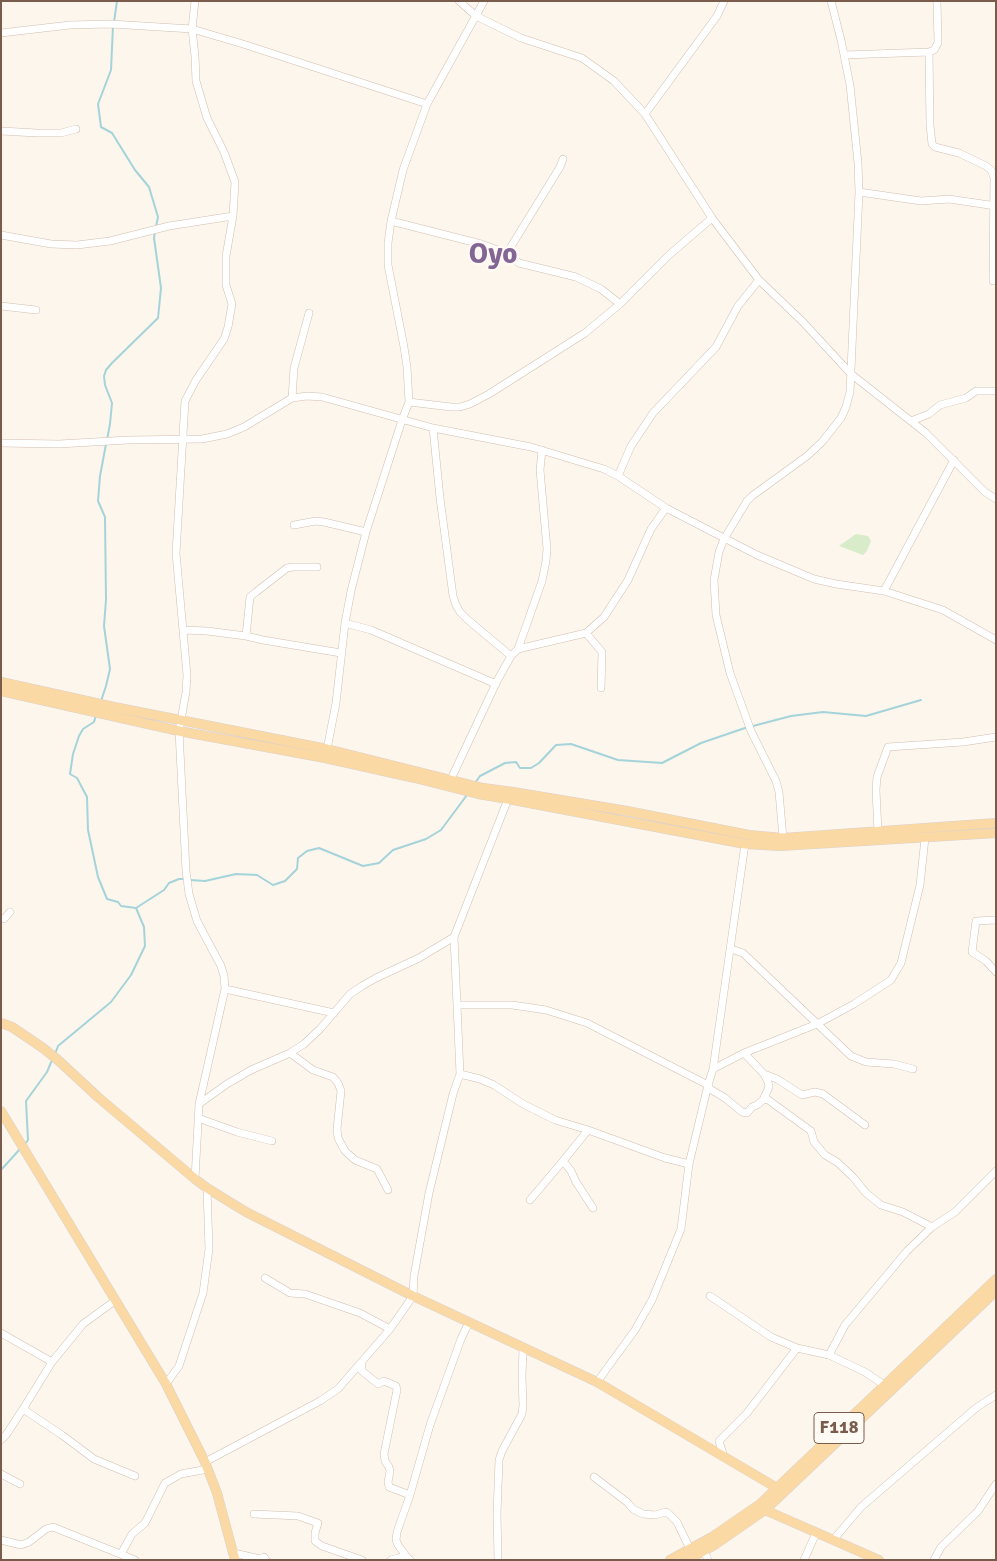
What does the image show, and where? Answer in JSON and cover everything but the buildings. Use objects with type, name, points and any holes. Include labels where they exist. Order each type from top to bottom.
[{"type":"main road","points":[[1,682],[78,704]]},
{"type":"main road","points":[[1,691],[114,712],[179,731],[416,775],[461,785],[508,799],[749,835],[782,838],[878,832],[985,829],[996,833]]},
{"type":"main road","points":[[114,712],[181,719],[327,749],[416,775],[451,779],[461,785]]},
{"type":"main road","points":[[480,791],[513,792],[745,844],[780,846],[925,838],[985,829],[996,823]]},
{"type":"main road","points":[[1,1023],[12,1027],[59,1060],[98,1098],[195,1179],[246,1212],[413,1296],[597,1382],[777,1488]]},
{"type":"main road","points":[[1,1111],[166,1384],[207,1466],[234,1556]]},
{"type":"main road","name":"F118","points":[[670,1560],[712,1537],[760,1504],[996,1280]]},
{"type":"main road","name":"F118","points":[[687,1560],[716,1544],[765,1510],[996,1290]]},
{"type":"main road","points":[[765,1510],[879,1560]]},
{"type":"street","points":[[194,1],[192,29],[196,81],[207,118],[224,152],[234,182],[233,216],[226,256],[226,285],[232,304],[224,339],[196,380],[185,401],[176,552],[187,675],[179,731],[186,871],[197,921],[221,966],[225,989],[199,1104],[195,1179]]},
{"type":"street","points":[[459,1],[476,16],[521,38],[582,58],[614,81],[645,114],[712,218],[760,280],[803,322],[851,374],[926,433],[985,492],[996,499]]},
{"type":"street","points":[[327,749],[336,703],[345,623],[366,532],[408,402],[407,367],[388,265],[391,221],[403,170],[427,104],[484,1]]},
{"type":"street","points":[[645,114],[717,16],[724,1]]},
{"type":"street","points":[[782,838],[781,802],[776,781],[751,731],[730,673],[716,615],[714,580],[719,552],[724,539],[752,496],[807,456],[822,442],[835,427],[846,407],[851,374],[859,192],[858,163],[850,85],[831,1]]},
{"type":"street","points":[[844,55],[929,52],[934,50],[938,43],[937,1]]},
{"type":"street","points":[[1,33],[70,25],[111,24],[192,29],[427,104]]},
{"type":"street","points":[[929,52],[932,144],[935,147],[960,153],[992,170],[995,183],[993,281]]},
{"type":"street","points":[[1,131],[53,133],[76,129]]},
{"type":"street","points":[[507,252],[560,167],[563,159]]},
{"type":"street","points":[[859,192],[921,201],[948,199],[995,206]]},
{"type":"street","points":[[1,235],[51,244],[77,245],[110,241],[169,226],[233,216]]},
{"type":"street","points":[[408,402],[460,407],[489,394],[586,333],[620,304],[669,255],[712,218]]},
{"type":"street","points":[[391,221],[482,244],[507,252],[519,263],[576,277],[589,282],[620,304]]},
{"type":"street","points":[[618,476],[631,446],[653,413],[716,347],[738,306],[760,280]]},
{"type":"street","points":[[1,306],[36,310]]},
{"type":"street","points":[[292,398],[294,368],[309,313]]},
{"type":"street","points":[[911,421],[929,414],[940,405],[966,398],[976,391],[996,391]]},
{"type":"street","points":[[1,443],[89,443],[128,440],[202,439],[227,434],[244,427],[292,398],[322,397],[433,428],[531,447],[604,469],[618,476],[666,508],[758,555],[814,578],[836,584],[884,592],[943,610],[996,640]]},
{"type":"street","points":[[433,428],[440,498],[453,596],[456,605],[468,620],[511,656]]},
{"type":"street","points":[[451,779],[496,684],[511,656],[518,649],[542,581],[547,549],[540,470],[542,450]]},
{"type":"street","points":[[884,592],[954,460]]},
{"type":"street","points":[[518,649],[586,634],[604,616],[628,580],[651,529],[666,508]]},
{"type":"street","points":[[294,525],[316,521],[366,532]]},
{"type":"street","points":[[246,636],[250,597],[287,568],[317,567]]},
{"type":"street","points":[[345,623],[371,630],[496,684]]},
{"type":"street","points":[[183,630],[246,636],[341,653]]},
{"type":"street","points":[[586,634],[602,652],[601,688]]},
{"type":"street","points":[[878,832],[877,777],[888,747],[963,742],[996,737]]},
{"type":"street","points":[[121,1554],[132,1534],[145,1523],[165,1483],[181,1474],[207,1466],[338,1389],[390,1329],[413,1296],[414,1276],[429,1193],[453,1094],[460,1074],[454,937],[508,799]]},
{"type":"street","points":[[713,1069],[817,1024],[854,1004],[891,980],[901,963],[918,894],[925,838]]},
{"type":"street","points":[[597,1382],[635,1330],[652,1300],[681,1229],[689,1164],[713,1069],[745,844]]},
{"type":"street","points":[[1,918],[4,919],[10,912]]},
{"type":"street","points":[[996,920],[976,921],[972,952],[986,960],[996,972]]},
{"type":"street","points":[[199,1104],[251,1070],[290,1053],[304,1044],[320,1029],[350,994],[362,986],[419,958],[454,937]]},
{"type":"street","points":[[731,949],[743,953],[851,1056],[866,1062],[894,1064],[913,1069]]},
{"type":"street","points":[[225,989],[334,1013]]},
{"type":"street","points":[[457,1005],[512,1005],[546,1010],[587,1023],[708,1086],[742,1112],[747,1113],[752,1107],[763,1100],[769,1087],[764,1074],[744,1054]]},
{"type":"street","points":[[290,1053],[313,1070],[333,1077],[338,1083],[341,1091],[337,1129],[338,1138],[345,1151],[355,1160],[377,1169],[388,1190]]},
{"type":"street","points":[[460,1074],[494,1085],[523,1104],[555,1120],[665,1158],[689,1164]]},
{"type":"street","points":[[764,1074],[777,1079],[802,1095],[815,1092],[824,1094],[866,1124]]},
{"type":"street","points":[[763,1100],[767,1099],[811,1132],[814,1142],[821,1151],[837,1162],[866,1193],[881,1205],[903,1212],[932,1227]]},
{"type":"street","points":[[198,1118],[272,1142]]},
{"type":"street","points":[[530,1200],[588,1130]]},
{"type":"street","points":[[563,1161],[593,1208]]},
{"type":"street","points":[[829,1355],[845,1325],[907,1251],[932,1227],[955,1212],[996,1171]]},
{"type":"street","points":[[166,1384],[179,1366],[203,1294],[209,1249],[207,1188]]},
{"type":"street","points":[[264,1278],[290,1292],[305,1294],[360,1313],[390,1329]]},
{"type":"street","points":[[710,1296],[761,1331],[797,1348],[829,1355],[865,1372],[884,1386]]},
{"type":"street","points":[[1,1440],[52,1362],[84,1324],[116,1300]]},
{"type":"street","points":[[391,1560],[408,1558],[396,1540],[397,1532],[410,1495],[430,1425],[455,1354],[469,1322]]},
{"type":"street","points":[[1,1332],[52,1362]]},
{"type":"street","points":[[498,1560],[499,1460],[522,1414],[523,1348]]},
{"type":"street","points":[[724,1456],[718,1441],[747,1413],[797,1348]]},
{"type":"street","points":[[362,1362],[361,1370],[378,1384],[384,1381],[396,1386],[397,1390],[384,1460],[390,1471],[389,1487],[410,1495]]},
{"type":"street","points":[[834,1539],[861,1507],[976,1408],[996,1395]]},
{"type":"street","points":[[23,1409],[62,1435],[85,1454],[135,1476]]},
{"type":"street","points":[[1,1474],[20,1484]]},
{"type":"street","points":[[594,1477],[627,1502],[633,1509],[643,1514],[666,1512],[669,1514],[677,1522],[690,1549]]},
{"type":"street","points":[[934,1560],[941,1547],[978,1511],[996,1484]]},
{"type":"street","points":[[254,1514],[298,1516],[318,1523],[315,1541],[322,1546],[362,1560]]},
{"type":"street","points":[[1,1540],[20,1545],[29,1542],[46,1529],[53,1527],[135,1560]]},
{"type":"street","points":[[804,1560],[816,1533]]},
{"type":"street","points":[[704,1551],[708,1560]]},
{"type":"street","points":[[234,1556],[260,1559],[264,1557],[266,1560]]},
{"type":"green space","points":[[856,534],[868,536],[871,541],[863,555],[839,546]]},
{"type":"waterway","points":[[114,22],[117,1]]},
{"type":"waterway","points":[[113,26],[111,70],[98,104],[101,127],[112,133],[135,170],[149,187],[158,217],[156,227]]},
{"type":"waterway","points":[[107,440],[112,403],[105,385],[104,376],[106,370],[158,318],[161,288],[154,238],[155,231]]},
{"type":"waterway","points":[[101,701],[110,669],[104,626],[106,600],[105,517],[98,501],[106,444]]},
{"type":"waterway","points":[[753,726],[791,716],[823,712],[866,716],[921,700]]},
{"type":"waterway","points":[[55,1054],[58,1046],[111,1002],[131,975],[145,946],[144,927],[136,908],[121,906],[118,902],[107,899],[98,877],[88,830],[87,797],[77,778],[70,774],[73,754],[79,736],[83,729],[94,722],[96,715]]},
{"type":"waterway","points":[[475,783],[480,776],[505,763],[516,762],[520,768],[531,768],[539,763],[556,745],[571,744],[618,760],[662,763],[701,743],[748,727]]},
{"type":"waterway","points":[[190,880],[205,881],[236,874],[257,875],[273,885],[285,881],[297,869],[298,858],[307,851],[319,848],[363,866],[379,863],[393,850],[426,839],[441,830],[467,795]]},
{"type":"waterway","points":[[136,908],[164,890],[169,883],[179,879],[186,879]]},
{"type":"waterway","points":[[25,1144],[28,1140],[26,1101],[47,1072],[52,1060]]},
{"type":"waterway","points":[[1,1170],[20,1149]]},
{"type":"district","name":"Oyo","points":[[493,255]]}]
